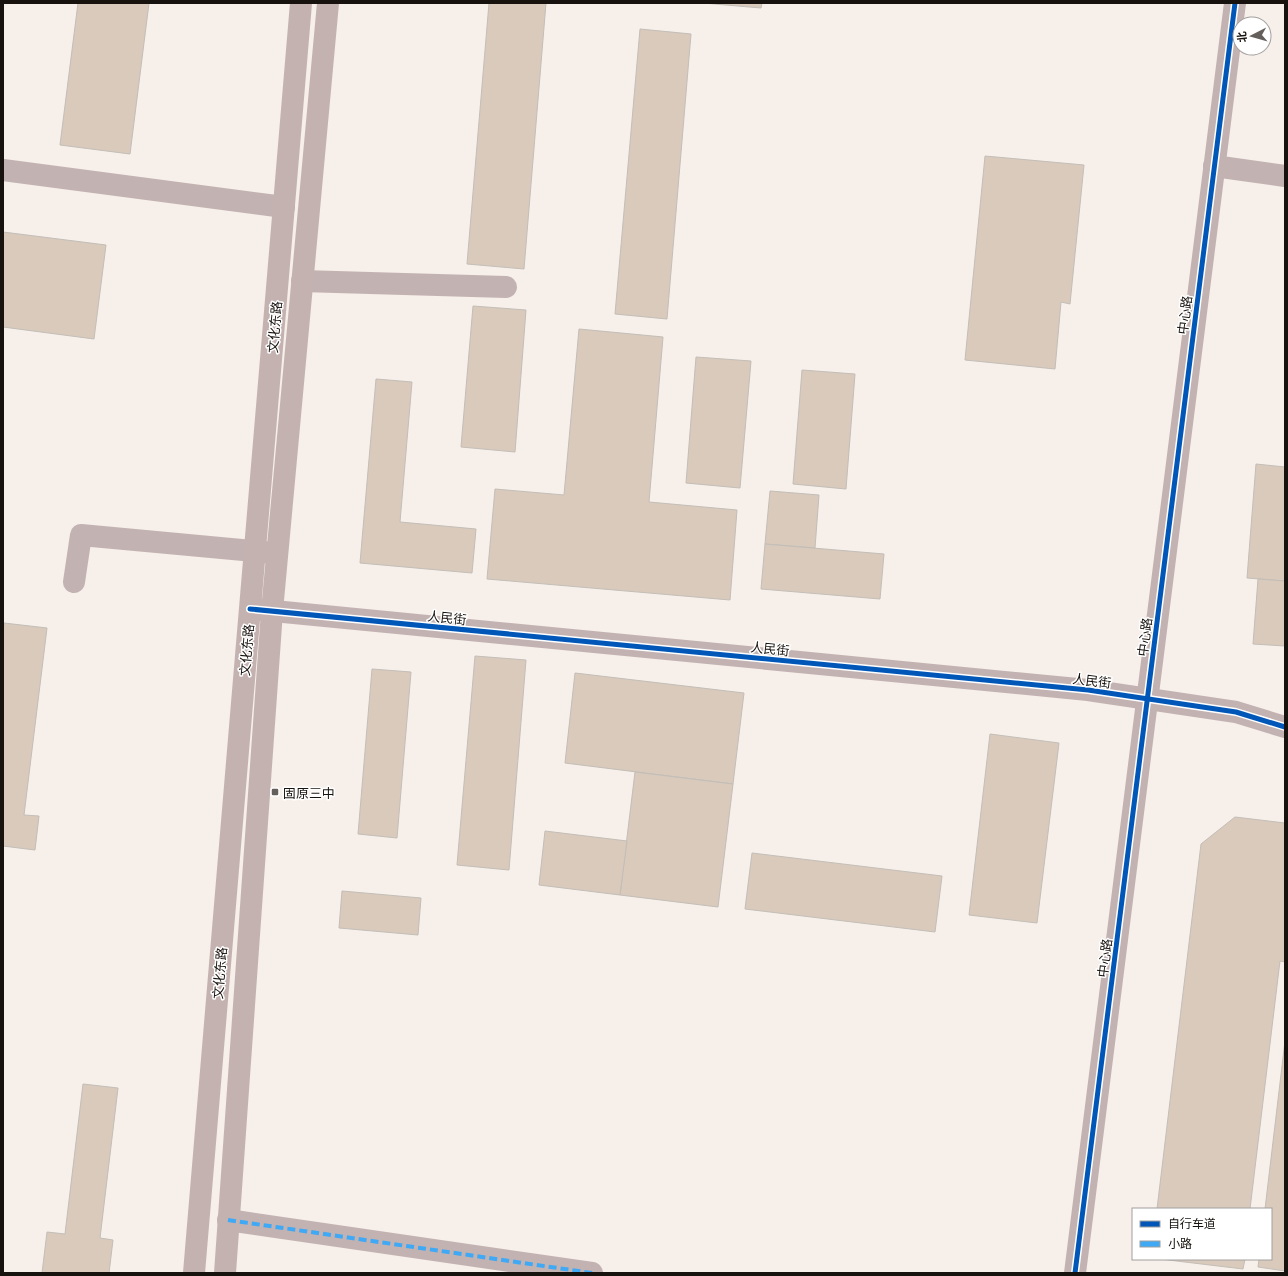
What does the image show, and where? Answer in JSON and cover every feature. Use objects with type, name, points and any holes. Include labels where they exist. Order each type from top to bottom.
[{"type":"main road","name":"文化东路","points":[[194,1273],[301,3]]},
{"type":"main road","name":"文化东路","points":[[225,1273],[272,611],[328,3]]},
{"type":"street","name":"中心路","points":[[1075,1273],[1235,3]]},
{"type":"street","points":[[1214,166],[1285,176]]},
{"type":"street","points":[[3,170],[284,207]]},
{"type":"street","points":[[302,281],[506,287]]},
{"type":"street","points":[[74,582],[81,535],[277,554]]},
{"type":"street","name":"人民街","points":[[250,609],[1081,690],[1236,712],[1285,727]]},
{"type":"street","points":[[228,1220],[592,1273]]},
{"type":"building","points":[[78,3],[149,3],[130,154],[60,145]]},
{"type":"building","points":[[489,3],[546,3],[524,269],[467,264]]},
{"type":"building","points":[[703,3],[762,3],[761,8]]},
{"type":"building","points":[[640,29],[691,34],[667,319],[615,314]]},
{"type":"building","points":[[985,156],[1084,165],[1070,304],[1061,302],[1055,369],[965,360]]},
{"type":"building","points":[[3,232],[106,245],[94,339],[3,327]]},
{"type":"building","points":[[473,306],[526,310],[515,452],[461,447]]},
{"type":"building","points":[[579,329],[663,337],[649,502],[737,510],[730,600],[487,579],[495,489],[564,495]]},
{"type":"building","points":[[696,357],[751,361],[740,488],[686,483]]},
{"type":"building","points":[[802,370],[855,374],[846,489],[793,484]]},
{"type":"building","points":[[376,379],[412,382],[400,522],[476,529],[472,573],[360,563]]},
{"type":"building","points":[[1256,464],[1285,467],[1285,581],[1247,578]]},
{"type":"building","points":[[770,491],[819,495],[815,548],[765,544]]},
{"type":"building","points":[[765,544],[884,554],[880,599],[761,589]]},
{"type":"building","points":[[1258,579],[1285,581],[1285,646],[1253,644]]},
{"type":"building","points":[[4,623],[47,628],[24,815],[39,816],[35,850],[3,846]]},
{"type":"building","points":[[475,656],[526,660],[509,870],[457,865]]},
{"type":"building","points":[[372,669],[411,672],[397,838],[358,834]]},
{"type":"building","points":[[575,673],[744,693],[733,784],[565,763]]},
{"type":"building","points":[[990,734],[1059,743],[1037,923],[969,915]]},
{"type":"building","points":[[635,772],[733,784],[718,907],[620,895]]},
{"type":"building","points":[[1235,817],[1285,823],[1285,962],[1280,961],[1250,1208],[1157,1208],[1201,844]]},
{"type":"building","points":[[545,831],[627,841],[620,895],[539,885]]},
{"type":"building","points":[[752,853],[942,876],[935,932],[745,909]]},
{"type":"building","points":[[342,891],[421,898],[418,935],[339,928]]},
{"type":"building","points":[[1285,1041],[1285,1271],[1258,1267],[1259,1260],[1272,1260],[1272,1208],[1265,1208]]},
{"type":"building","points":[[83,1084],[118,1088],[100,1238],[113,1240],[109,1273],[42,1273],[47,1232],[65,1234]]},
{"type":"building","points":[[1168,1260],[1245,1260],[1243,1269]]},
{"type":"marked path","points":[[228,1220],[592,1273]]},
{"type":"cycle path","points":[[1075,1273],[1235,3]]},
{"type":"cycle path","points":[[250,609],[1088,690],[1236,712],[1285,727]]},
{"type":"place","name":"固原三中","points":[[275,792]]}]
